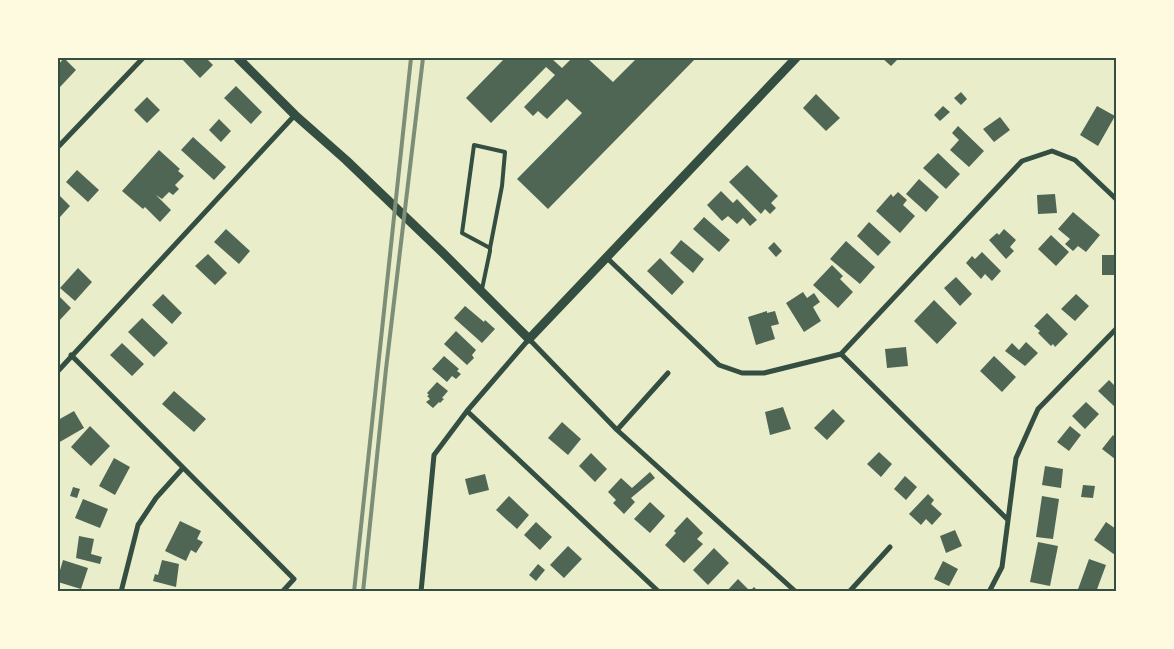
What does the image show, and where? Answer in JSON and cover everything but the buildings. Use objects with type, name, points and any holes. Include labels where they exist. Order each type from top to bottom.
[{"type":"street","points":[[58,147],[142,58]]},
{"type":"street","points":[[238,58],[295,115],[346,160],[443,253],[617,430],[796,592]]},
{"type":"street","points":[[421,592],[434,455],[467,411],[529,340],[796,58]]},
{"type":"street","points":[[58,371],[295,115]]},
{"type":"street","points":[[606,257],[719,365],[742,373],[764,373],[841,354],[1022,161],[1052,151],[1075,160],[1116,199]]},
{"type":"street","points":[[989,592],[1002,567],[1016,458],[1038,409],[1116,328]]},
{"type":"street","points":[[841,354],[1007,519]]},
{"type":"street","points":[[72,356],[294,578],[282,592]]},
{"type":"street","points":[[617,430],[668,373]]},
{"type":"street","points":[[467,411],[659,592]]},
{"type":"street","points":[[121,592],[138,525],[156,498],[183,468]]},
{"type":"street","points":[[849,592],[890,547]]},
{"type":"lane","points":[[482,292],[502,186],[505,152],[474,146],[462,234],[490,248]]},
{"type":"railway","points":[[354,592],[411,58]]},
{"type":"railway","points":[[363,592],[386,369],[423,58]]}]
